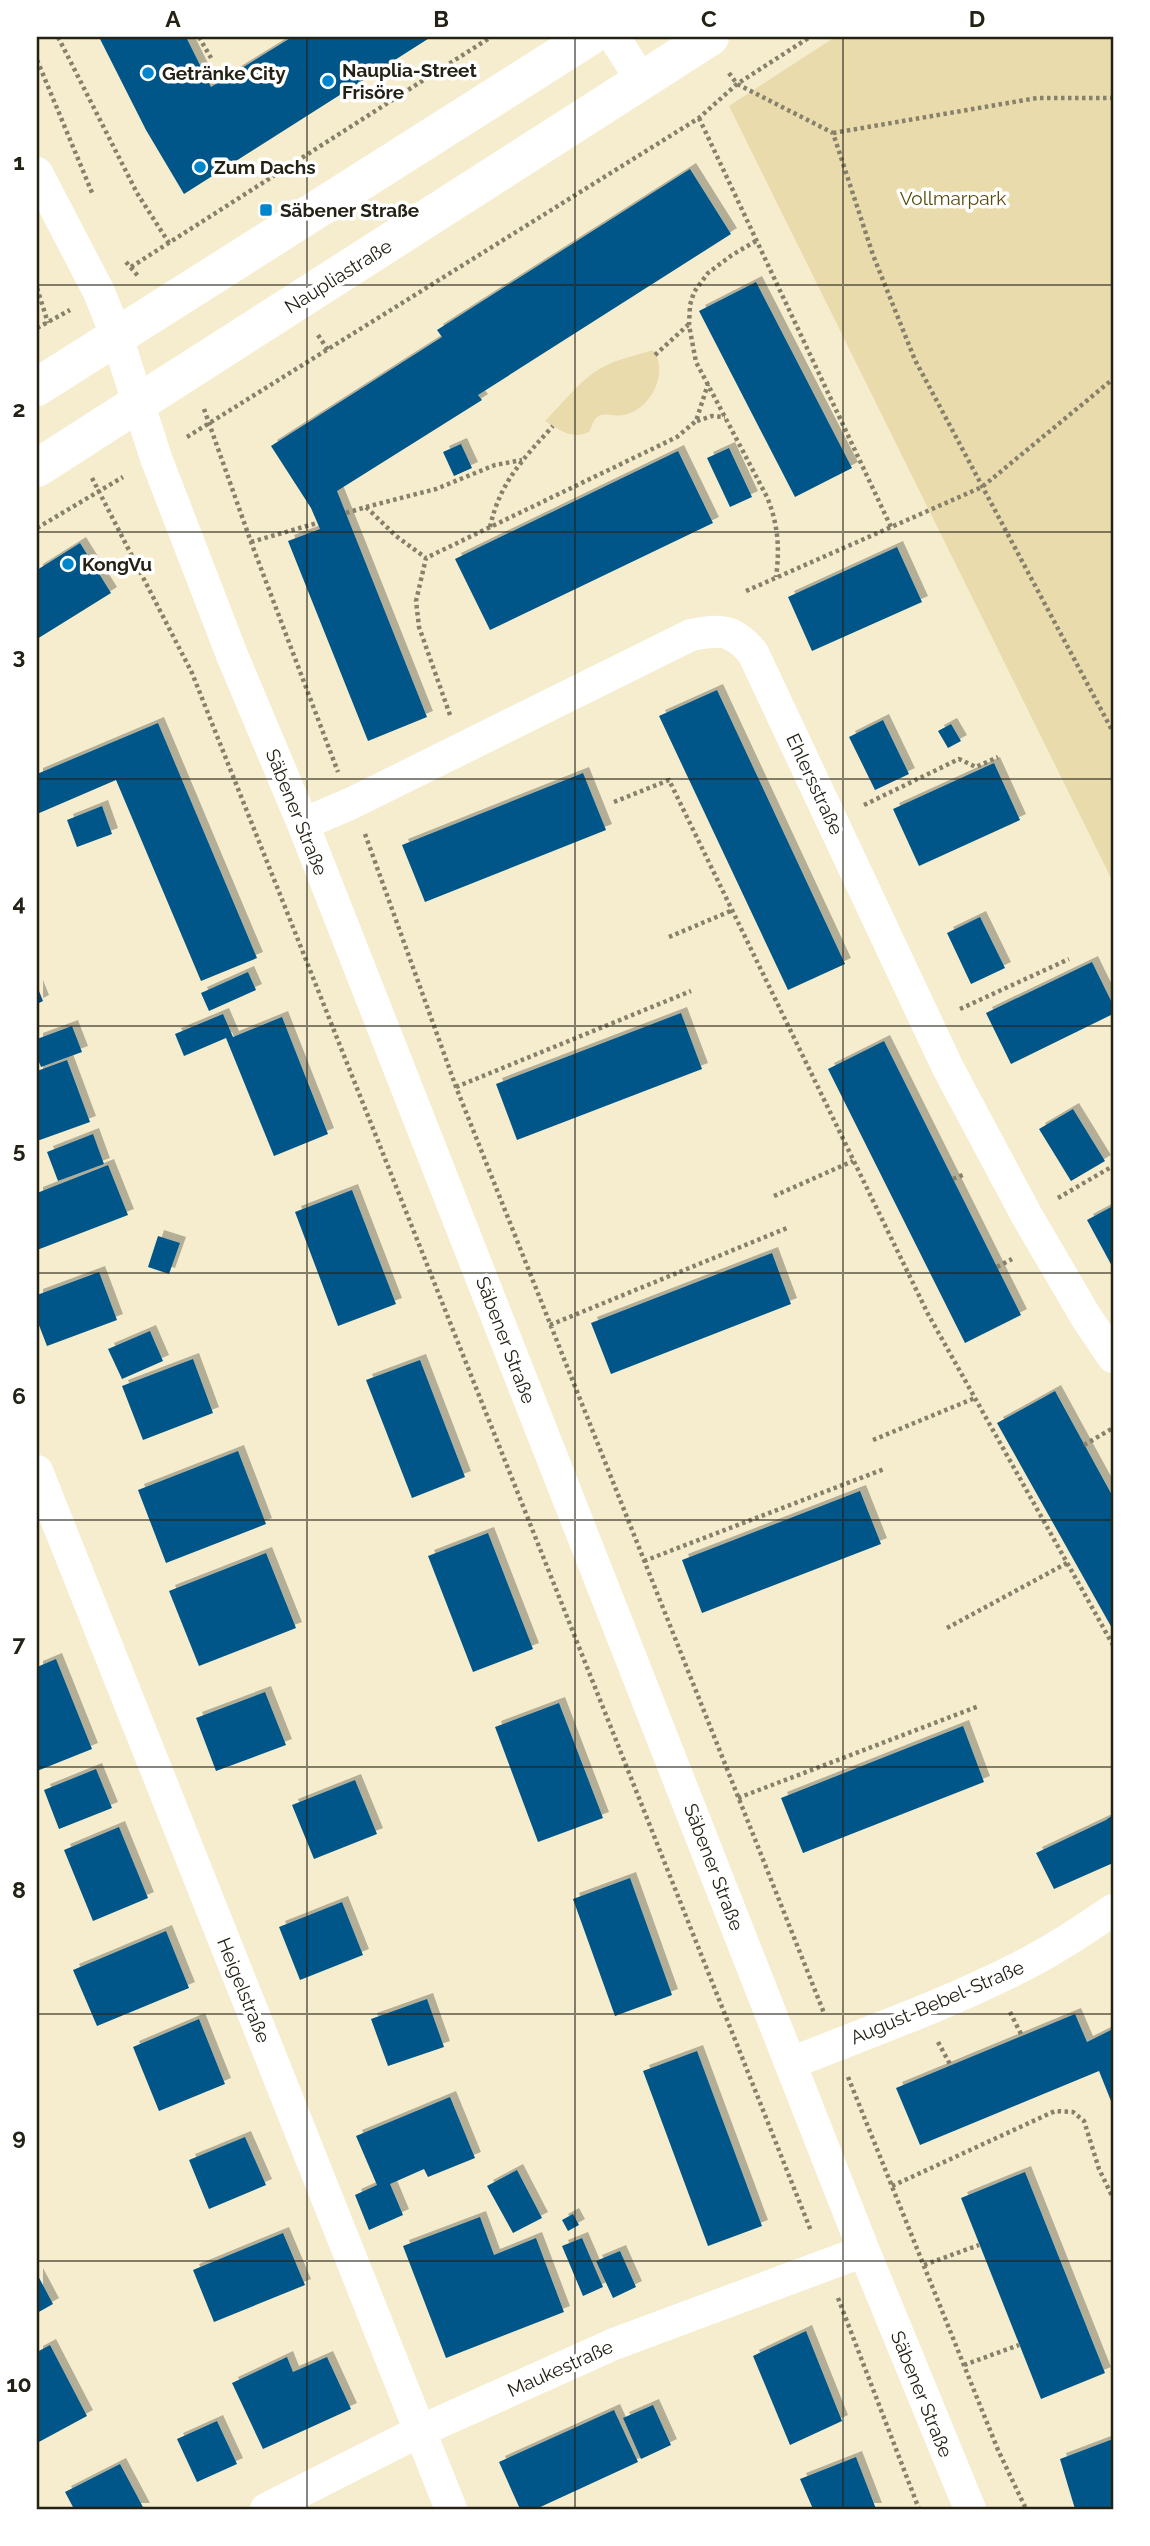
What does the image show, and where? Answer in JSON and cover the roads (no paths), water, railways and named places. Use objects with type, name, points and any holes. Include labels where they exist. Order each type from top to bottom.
[{"type":"street","points":[[37,387],[589,37]]},
{"type":"street","points":[[614,37],[642,81]]},
{"type":"street","name":"Naupliastraße","points":[[37,468],[710,37]]},
{"type":"street","name":"Säbener Straße","points":[[37,173],[99,292],[117,337],[156,458],[227,642],[303,824],[864,2250],[970,2509]]},
{"type":"street","name":"Ehlersstraße","points":[[303,824],[463,749],[691,635],[710,631],[727,632],[741,638],[753,653],[928,1024],[1027,1216],[1086,1317],[1113,1357]]},
{"type":"street","name":"Heigelstraße","points":[[37,1471],[451,2509]]},
{"type":"street","name":"August-Bebel-Straße","points":[[791,2063],[946,2002],[1024,1965],[1113,1910]]},
{"type":"street","name":"Maukestraße","points":[[266,2509],[420,2431],[614,2344],[864,2250]]},
{"type":"place","name":"Getränke City","points":[[148,73]]},
{"type":"place","name":"Nauplia-Street Frisöre","points":[[328,81]]},
{"type":"place","name":"Zum Dachs","points":[[200,167]]},
{"type":"place","name":"Säbener Straße","points":[[266,210]]},
{"type":"place","name":"KongVu","points":[[68,564]]},
{"type":"park label","name":"Vollmarpark","points":[[953,198]]}]
